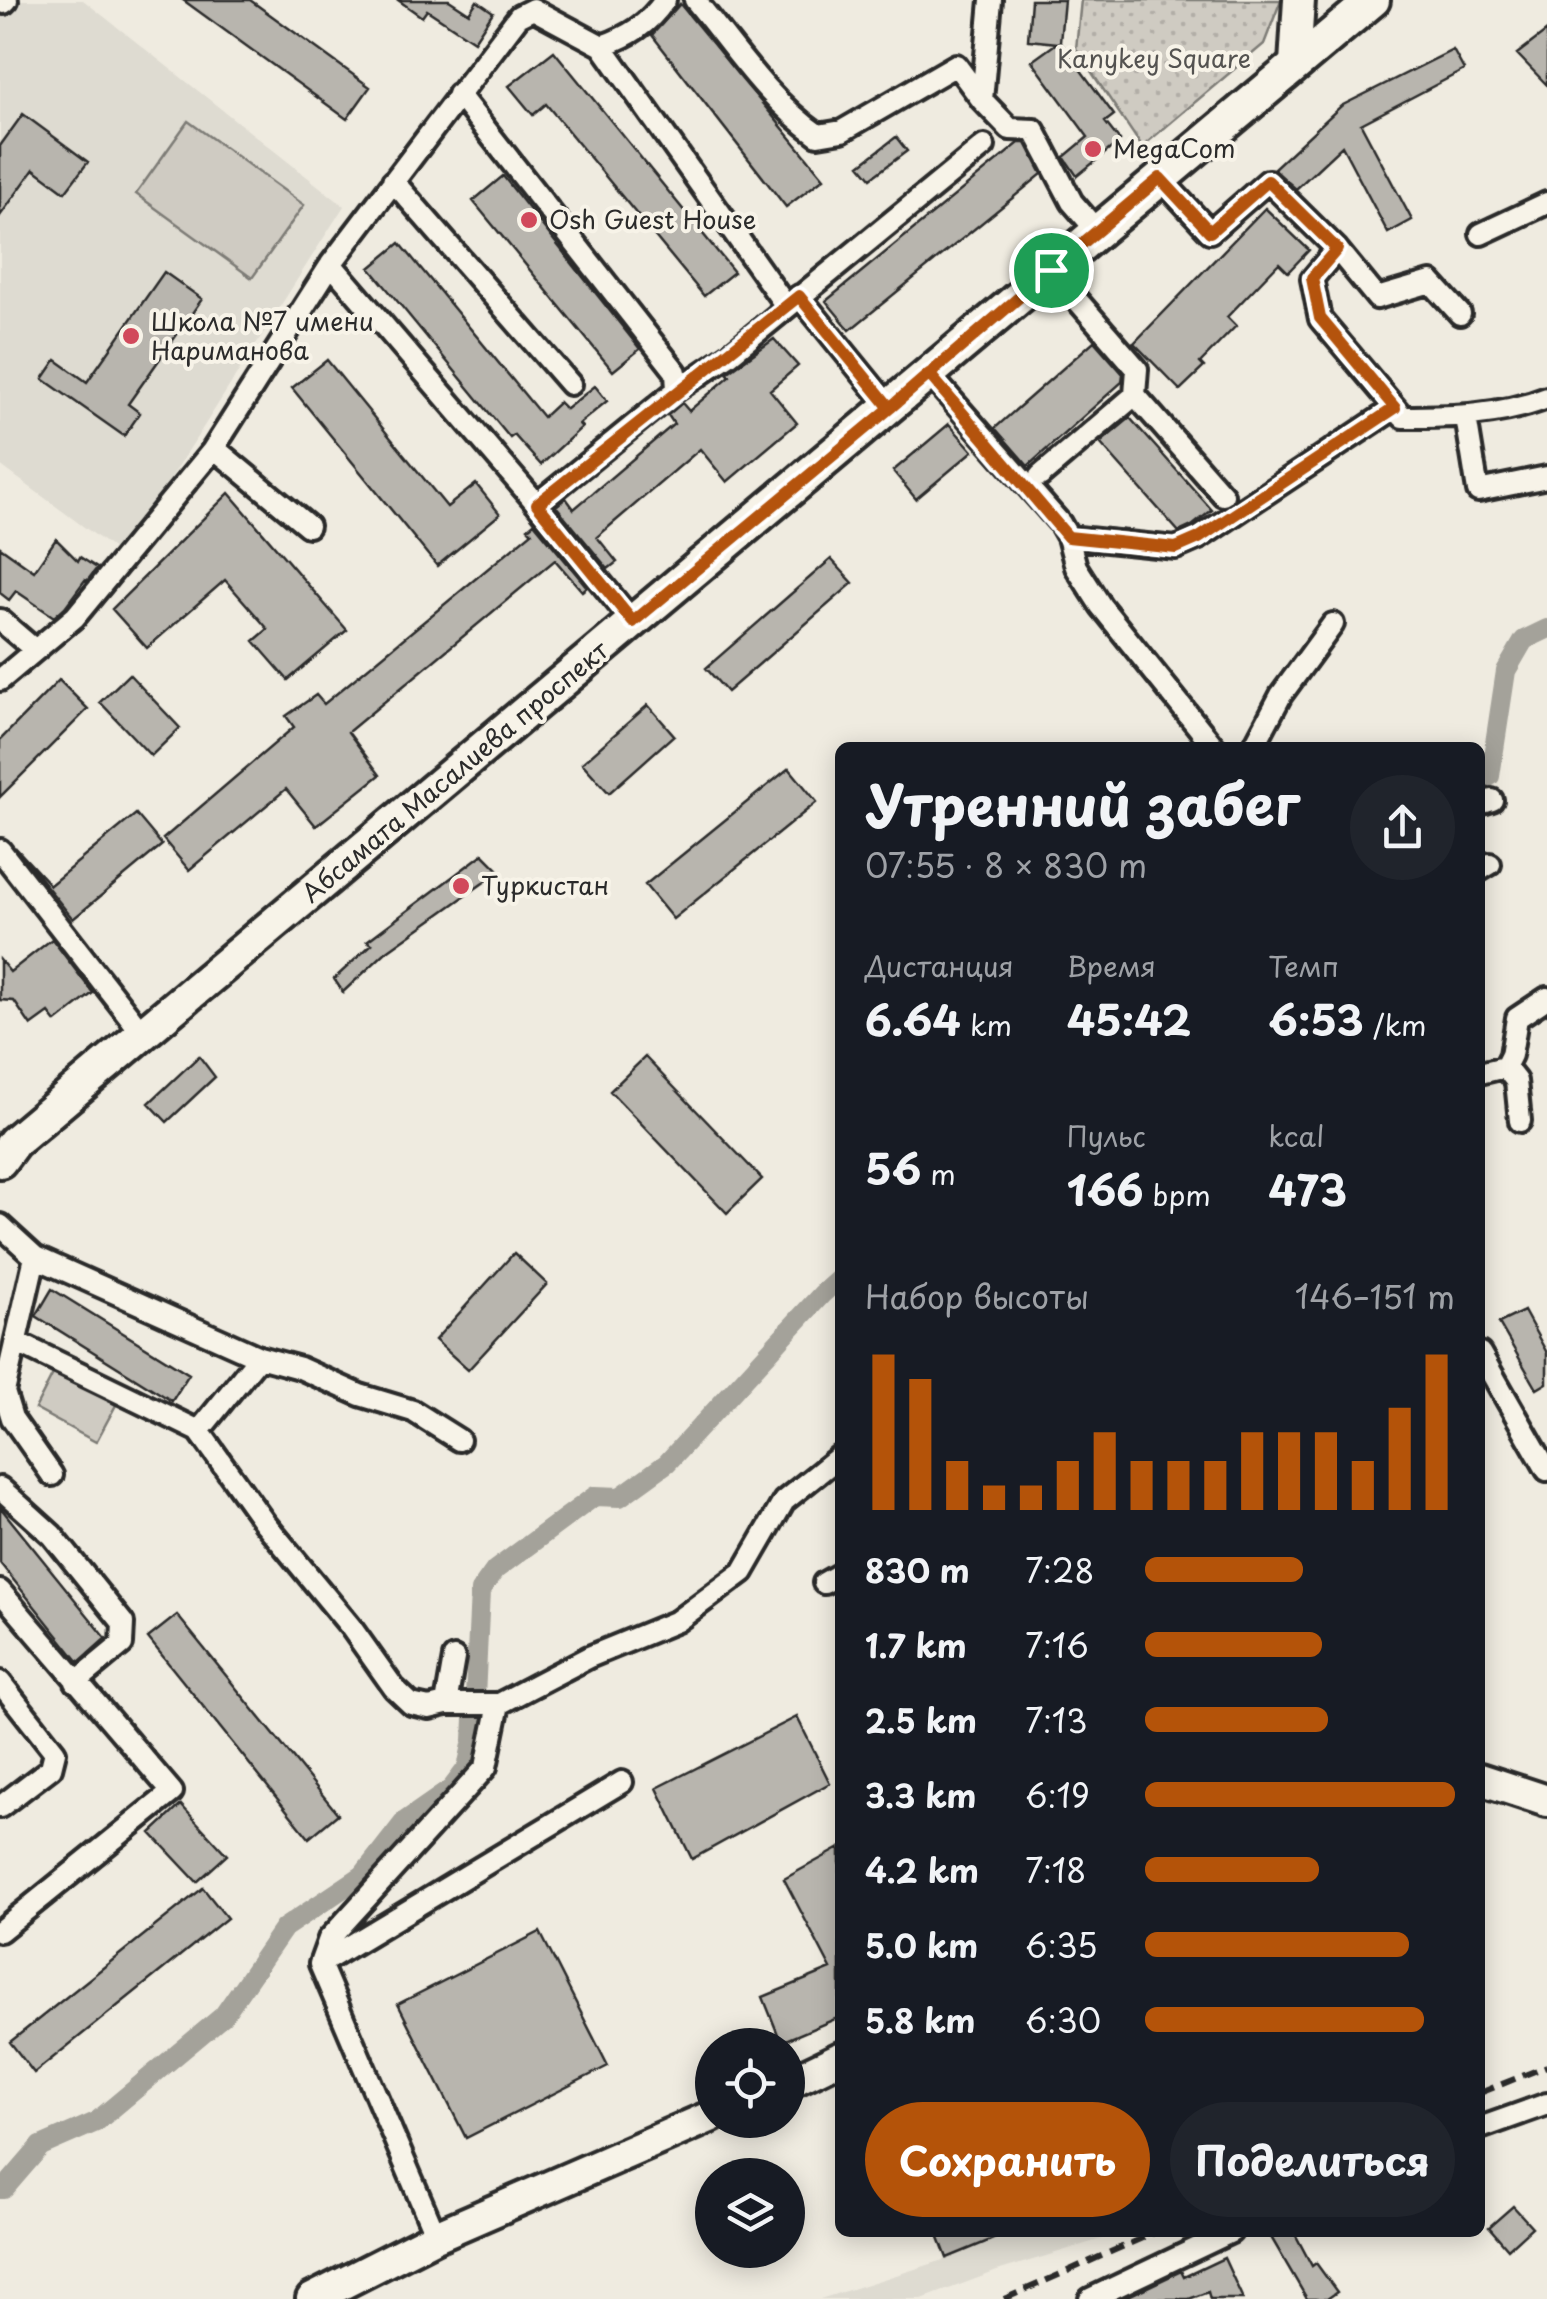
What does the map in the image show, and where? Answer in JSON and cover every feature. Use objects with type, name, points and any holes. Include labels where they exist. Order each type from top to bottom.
[{"type":"main road","name":"Абсамата Масалиева проспект","points":[[3,1145],[144,1034],[1372,0]]},
{"type":"street","points":[[602,46],[629,36],[652,18],[665,0]]},
{"type":"street","points":[[695,0],[773,95],[795,119],[818,135],[842,131],[956,66],[1010,129],[1034,130],[1072,202],[1098,232]]},
{"type":"street","points":[[982,100],[990,0]]},
{"type":"street","points":[[1295,64],[1299,0]]},
{"type":"street","points":[[0,680],[75,617],[214,448],[331,264],[519,16],[533,9],[602,46],[792,301],[890,408]]},
{"type":"street","points":[[458,94],[676,372],[677,390]]},
{"type":"street","points":[[537,504],[677,390],[729,355],[984,146]]},
{"type":"street","points":[[1160,178],[1210,232],[1268,181],[1337,249],[1376,298],[1431,282],[1460,314]]},
{"type":"street","points":[[393,182],[570,384]]},
{"type":"street","points":[[1482,234],[1547,204]]},
{"type":"street","points":[[1337,249],[1312,278],[1320,318],[1403,418],[1466,417],[1547,398]]},
{"type":"street","points":[[331,264],[633,622]]},
{"type":"street","points":[[1040,476],[1135,394],[1137,368],[1051,270]]},
{"type":"street","points":[[929,374],[1068,537],[1076,567],[1101,606],[1210,742]]},
{"type":"street","points":[[1135,394],[1223,495]]},
{"type":"street","points":[[1068,537],[1176,548],[1199,538],[1395,408]]},
{"type":"street","points":[[1466,417],[1478,492],[1547,477]]},
{"type":"street","points":[[214,448],[308,526]]},
{"type":"street","points":[[0,620],[35,650]]},
{"type":"street","points":[[1256,742],[1281,695],[1333,624]]},
{"type":"street","points":[[0,850],[144,1034]]},
{"type":"street","points":[[1485,1072],[1505,1067],[1512,1055],[1517,1018],[1547,998]]},
{"type":"street","points":[[1505,1067],[1516,1081],[1520,1121]]},
{"type":"street","points":[[0,1225],[35,1257],[259,1357],[300,1368],[360,1394],[414,1411],[459,1440]]},
{"type":"street","points":[[35,1257],[4,1392],[12,1418],[52,1475]]},
{"type":"street","points":[[16,1342],[199,1430],[264,1522],[350,1626],[394,1688],[411,1704],[429,1708],[493,1703],[677,1621],[743,1572],[784,1501],[835,1461]]},
{"type":"street","points":[[199,1430],[259,1357]]},
{"type":"street","points":[[1485,1362],[1547,1470]]},
{"type":"street","points":[[1485,1393],[1496,1381]]},
{"type":"street","points":[[0,1488],[52,1535],[124,1623],[122,1644],[76,1682]]},
{"type":"street","points":[[0,1591],[172,1792],[0,1930]]},
{"type":"street","points":[[454,1658],[454,1704]]},
{"type":"street","points":[[0,1682],[54,1752],[52,1768],[0,1808]]},
{"type":"street","points":[[436,2236],[320,1964],[329,1938],[486,1767],[493,1703]]},
{"type":"street","points":[[1485,1781],[1547,1801]]},
{"type":"street","points":[[320,1964],[622,1782]]},
{"type":"street","points":[[805,2075],[835,2060]]},
{"type":"street","points":[[1485,2126],[1547,2104]]},
{"type":"street","points":[[312,2299],[436,2236],[695,2123]]},
{"type":"street","points":[[1090,2299],[1220,2237]]},
{"type":"shaded area","name":"Школа №7 имени Нариманова","points":[[0,0],[83,0],[344,206],[122,555],[0,465]]},
{"type":"shaded area","points":[[1001,2237],[1108,2237],[922,2299],[820,2299],[947,2259]]},
{"type":"green space","name":"Kanykey Square","points":[[1081,0],[1281,0],[1264,44],[1142,147],[1076,49]]},
{"type":"green space","points":[[188,121],[304,205],[252,278],[136,194]]},
{"type":"green space","points":[[55,1370],[117,1403],[96,1442],[35,1409]]},
{"type":"building","points":[[183,0],[250,0],[370,87],[347,119]]},
{"type":"building","points":[[398,0],[449,0],[469,13],[477,1],[493,12],[474,41],[427,10],[422,17]]},
{"type":"building","points":[[1031,0],[1064,0],[1060,42],[1114,115],[1105,122],[1120,141],[1077,176],[1064,157],[1088,137],[1032,61],[1057,43],[1028,40]]},
{"type":"building","points":[[680,4],[824,178],[786,207],[652,35]]},
{"type":"building","points":[[1547,31],[1547,85],[1517,54]]},
{"type":"building","points":[[1453,50],[1464,70],[1361,124],[1412,220],[1388,233],[1342,146],[1296,189],[1273,169],[1341,106]]},
{"type":"building","points":[[554,51],[734,272],[704,296],[546,104],[533,115],[509,86]]},
{"type":"building","points":[[23,114],[88,162],[65,192],[34,169],[0,216],[0,146]]},
{"type":"building","points":[[896,137],[907,151],[871,178],[860,165]]},
{"type":"building","points":[[1019,143],[1026,143],[1042,174],[850,330],[826,301]]},
{"type":"building","points":[[503,176],[640,349],[613,371],[473,201]]},
{"type":"building","points":[[1265,208],[1309,250],[1288,272],[1279,263],[1227,317],[1236,326],[1180,390],[1134,343]]},
{"type":"building","points":[[400,243],[543,417],[559,402],[566,409],[595,386],[607,401],[541,465],[514,435],[510,438],[370,268]]},
{"type":"building","points":[[164,272],[202,299],[128,404],[140,413],[124,436],[43,379],[56,360],[87,382]]},
{"type":"building","points":[[774,339],[798,366],[770,390],[797,423],[727,482],[700,449],[597,537],[617,562],[608,569],[556,506],[566,498],[574,509],[674,424],[668,415],[682,403],[689,411],[730,376],[727,373]]},
{"type":"building","points":[[1094,341],[1123,374],[1122,382],[1028,466],[995,428]]},
{"type":"building","points":[[327,360],[447,507],[476,484],[500,514],[437,566],[292,388]]},
{"type":"building","points":[[1130,418],[1212,510],[1192,526],[1179,532],[1100,443]]},
{"type":"building","points":[[949,424],[973,451],[916,499],[893,471]]},
{"type":"building","points":[[229,493],[347,630],[288,680],[254,641],[268,629],[225,580],[147,648],[112,609]]},
{"type":"building","points":[[534,523],[587,587],[582,591],[555,560],[348,732],[380,775],[316,826],[286,789],[189,870],[163,839],[294,727],[286,716],[316,695],[324,704],[532,532],[528,528]]},
{"type":"building","points":[[56,539],[78,561],[80,557],[97,568],[54,617],[16,591],[9,600],[0,593],[0,547],[34,571]]},
{"type":"building","points":[[831,559],[853,583],[727,692],[706,668]]},
{"type":"building","points":[[129,674],[180,728],[151,756],[100,702]]},
{"type":"building","points":[[59,680],[88,709],[0,797],[0,740]]},
{"type":"building","points":[[648,705],[674,735],[609,793],[582,763]]},
{"type":"building","points":[[789,768],[817,802],[673,919],[645,885]]},
{"type":"building","points":[[136,814],[162,845],[73,919],[15,847],[50,885]]},
{"type":"building","points":[[483,854],[500,871],[386,952],[343,992],[334,979],[372,944],[367,941]]},
{"type":"building","points":[[52,939],[93,993],[56,1022],[49,1013],[31,1026],[14,1001],[0,1000],[0,960],[10,972]]},
{"type":"building","points":[[199,1056],[215,1077],[167,1122],[149,1103]]},
{"type":"building","points":[[645,1057],[762,1179],[727,1213],[610,1091]]},
{"type":"building","points":[[514,1253],[547,1284],[468,1370],[435,1340]]},
{"type":"building","points":[[52,1289],[189,1374],[172,1401],[36,1316]]},
{"type":"building","points":[[1524,1311],[1547,1353],[1547,1383],[1537,1389],[1499,1323]]},
{"type":"building","points":[[0,1507],[106,1638],[79,1662],[0,1563]]},
{"type":"building","points":[[177,1615],[338,1814],[309,1838],[148,1638]]},
{"type":"building","points":[[797,1717],[830,1783],[692,1859],[657,1788]]},
{"type":"building","points":[[181,1805],[227,1855],[197,1882],[151,1833]]},
{"type":"building","points":[[835,1851],[835,2019],[805,2032],[805,2028],[775,2028],[763,1997],[831,1969],[784,1879]]},
{"type":"building","points":[[203,1888],[227,1918],[34,2073],[10,2042]]},
{"type":"building","points":[[540,1932],[608,2066],[466,2138],[398,2004]]},
{"type":"building","points":[[1513,2206],[1532,2227],[1508,2249],[1489,2227]]},
{"type":"building","points":[[939,2237],[998,2237],[947,2258]]},
{"type":"building","points":[[1271,2237],[1297,2237],[1312,2266],[1316,2263],[1337,2292],[1327,2299],[1307,2299]]},
{"type":"building","points":[[1224,2258],[1243,2299],[1210,2299],[1208,2292],[1189,2299],[1122,2299],[1181,2271],[1184,2277]]},
{"type":"waterway","points":[[1485,779],[1490,776],[1506,671],[1524,640],[1547,629]]},
{"type":"waterway","points":[[0,2189],[41,2146],[96,2122],[223,2016],[284,1928],[363,1875],[405,1821],[451,1789],[467,1768],[473,1740],[480,1591],[495,1570],[595,1496],[620,1497],[667,1463],[835,1282]]},
{"type":"railway","points":[[1485,2091],[1547,2066]]},
{"type":"railway","points":[[1004,2299],[1145,2237]]},
{"type":"place","name":"MegaCom","points":[[1093,149]]},
{"type":"place","name":"Osh Guest House","points":[[529,220]]},
{"type":"place","name":"Школа №7 имени Нариманова","points":[[131,336]]},
{"type":"place","name":"Туркистан","points":[[461,886]]},
{"type":"route","points":[[1051,270],[929,374],[890,408],[799,296],[537,504],[633,622],[890,408],[929,374],[1068,537],[1176,548],[1199,538],[1395,408],[1320,318],[1312,278],[1337,249],[1268,181],[1210,232],[1160,178],[1051,270]]}]
